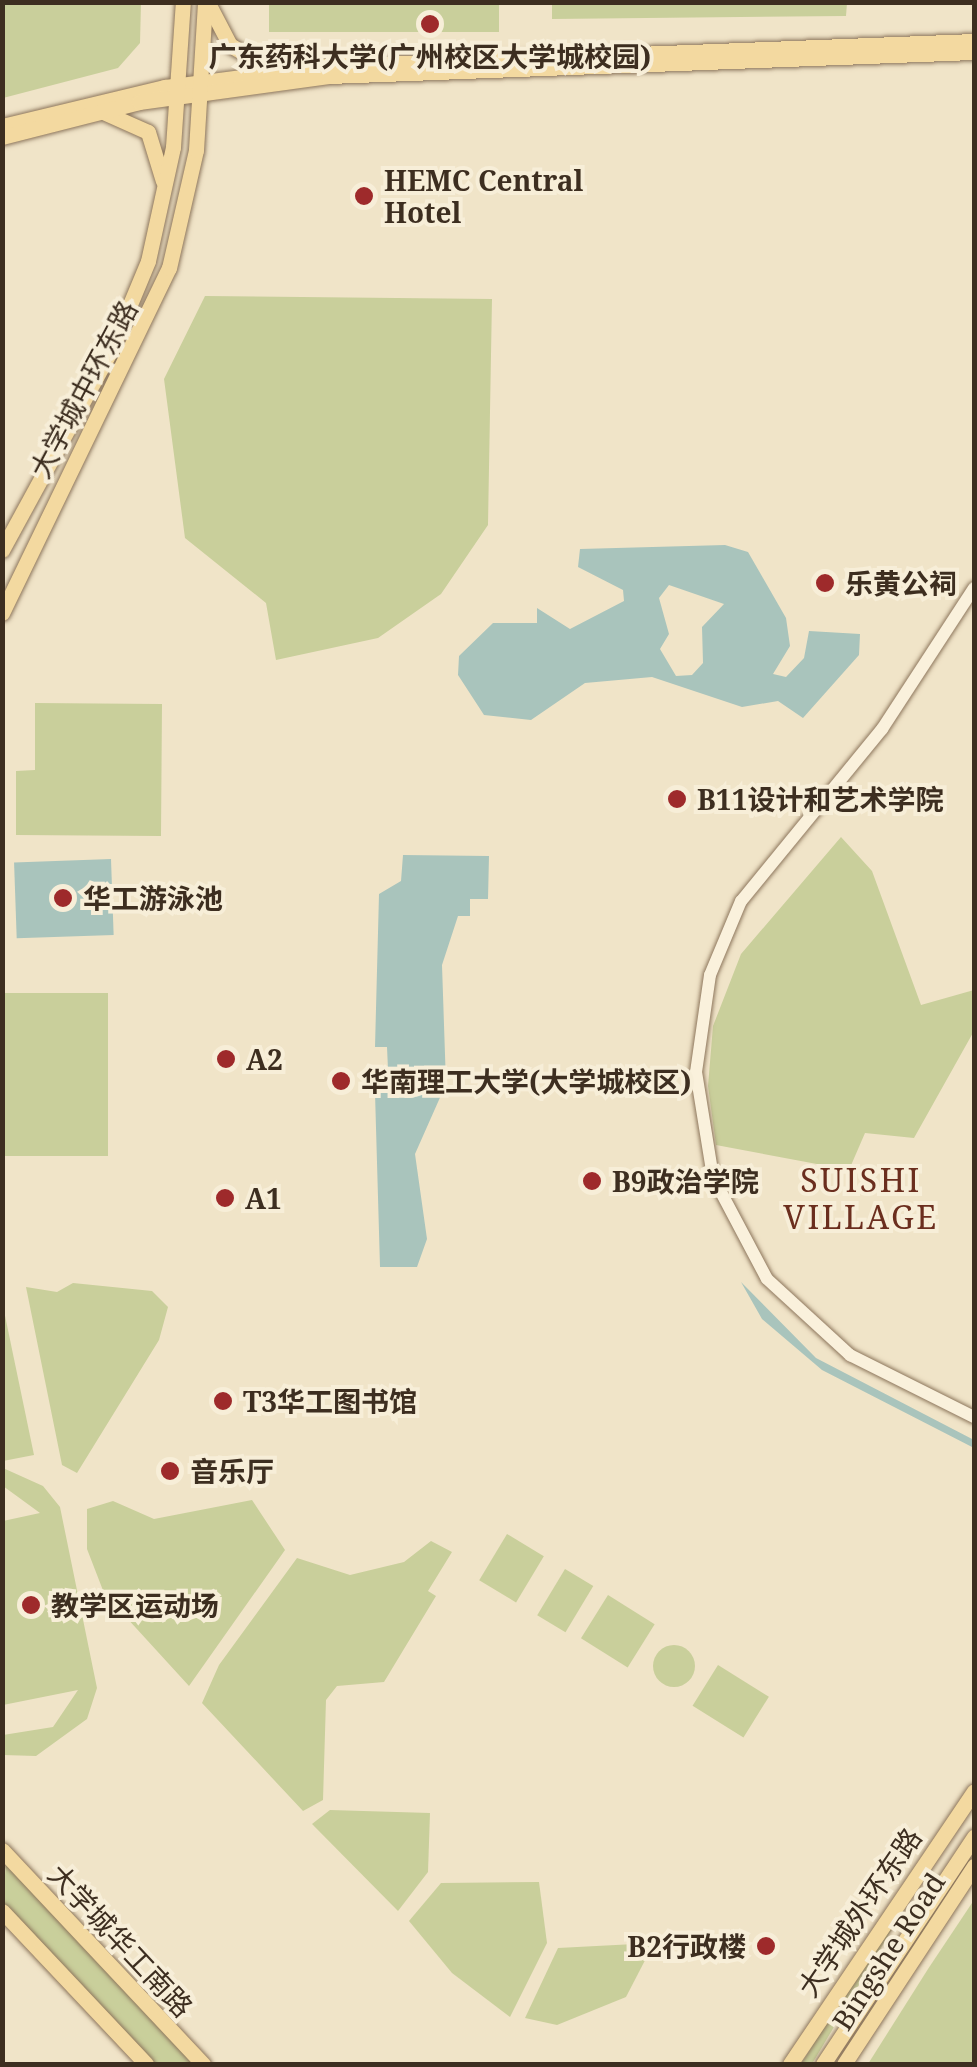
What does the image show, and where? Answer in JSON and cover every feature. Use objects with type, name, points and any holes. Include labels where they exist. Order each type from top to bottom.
[{"type":"main road","name":"大学城中环东路","points":[[2,550],[122,328],[165,197],[179,90],[183,2]]},
{"type":"main road","name":"大学城中环东路","points":[[2,613],[157,304],[186,204],[207,2]]},
{"type":"main road","points":[[207,2],[230,45],[275,70]]},
{"type":"main road","points":[[2,126],[275,70],[831,40],[974,41]]},
{"type":"main road","points":[[201,86],[414,71],[974,52]]},
{"type":"main road","points":[[2,137],[179,90]]},
{"type":"main road","points":[[100,111],[148,132],[165,197]]},
{"type":"main road","name":"大学城外环东路","points":[[790,2064],[895,1898],[974,1791]]},
{"type":"main road","name":"大学城外环东路","points":[[823,2064],[918,1913],[974,1836]]},
{"type":"main road","name":"大学城华工南路","points":[[2,1850],[203,2064]]},
{"type":"main road","name":"Bingshe Road","points":[[844,2064],[974,1866]]},
{"type":"main road","points":[[895,1898],[918,1913]]},
{"type":"main road","points":[[2,1911],[146,2064]]},
{"type":"street","points":[[974,588],[890,718],[741,901],[710,975],[696,1072],[713,1177],[767,1278],[850,1355],[974,1416]]},
{"type":"green space","points":[[3,2],[141,3],[140,43],[118,68],[3,98]]},
{"type":"green space","points":[[847,2],[846,16],[552,19],[552,3]]},
{"type":"green space","points":[[269,3],[499,3],[499,32],[269,32]]},
{"type":"green space","points":[[205,296],[492,299],[488,525],[441,594],[378,638],[276,660],[266,603],[185,538],[164,379]]},
{"type":"green space","points":[[35,703],[162,704],[161,836],[16,835],[16,771],[35,770]]},
{"type":"green space","points":[[841,837],[872,871],[921,1005],[974,990],[974,1031],[914,1138],[865,1133],[849,1170],[716,1145],[708,1086],[713,1026],[741,954]]},
{"type":"green space","points":[[3,993],[108,993],[108,1156],[3,1156]]},
{"type":"green space","points":[[73,1283],[152,1291],[168,1307],[159,1340],[77,1473],[62,1465],[26,1287],[57,1292]]},
{"type":"green space","points":[[3,1306],[34,1455],[2,1461]]},
{"type":"green space","points":[[3,1468],[43,1486],[60,1507],[97,1688],[87,1719],[36,1756],[3,1755],[3,1735],[53,1727],[78,1690],[3,1705],[3,1521],[40,1513],[3,1486]]},
{"type":"green space","points":[[252,1500],[285,1550],[189,1686],[104,1593],[87,1549],[87,1509],[113,1501],[154,1519]]},
{"type":"green space","points":[[507,1534],[544,1556],[516,1602],[479,1580]]},
{"type":"green space","points":[[431,1541],[452,1552],[428,1591],[436,1596],[384,1682],[337,1686],[326,1700],[323,1800],[303,1811],[202,1703],[219,1665],[297,1558],[350,1575],[404,1562]]},
{"type":"green space","points":[[565,1569],[593,1586],[565,1632],[537,1615]]},
{"type":"green space","points":[[608,1595],[655,1624],[628,1667],[581,1638]]},
{"type":"green space","points":[[674,1645],[689,1651],[695,1666],[689,1681],[674,1687],[659,1681],[653,1666],[659,1651]]},
{"type":"green space","points":[[718,1665],[769,1697],[743,1738],[693,1706]]},
{"type":"green space","points":[[330,1810],[430,1813],[428,1872],[398,1911],[312,1824]]},
{"type":"green space","points":[[6,1860],[197,2064],[151,2064],[3,1906]]},
{"type":"green space","points":[[539,1882],[547,1943],[510,2017],[452,1973],[409,1921],[441,1883]]},
{"type":"green space","points":[[974,1900],[974,2064],[868,2064],[928,1969]]},
{"type":"green space","points":[[904,1909],[812,2064],[801,2064],[897,1912]]},
{"type":"green space","points":[[654,1943],[626,1997],[557,2025],[525,2018],[558,1948]]},
{"type":"water","points":[[725,545],[748,552],[786,618],[790,646],[773,674],[786,677],[804,658],[809,631],[860,634],[859,655],[803,718],[778,701],[742,707],[652,677],[585,683],[531,720],[484,715],[458,675],[459,656],[493,623],[537,623],[537,608],[570,629],[624,601],[623,590],[578,567],[580,549]],"holes":[[[669,585],[724,604],[702,627],[703,663],[692,675],[676,676],[660,649],[669,634],[659,598]]]},
{"type":"water","points":[[403,855],[489,856],[488,899],[470,899],[470,916],[458,916],[442,965],[446,1084],[415,1154],[427,1239],[417,1267],[380,1267],[375,1093],[389,1092],[387,1047],[375,1047],[379,894],[401,881]]},
{"type":"water","name":"华工游泳池","points":[[111,859],[114,935],[17,938],[14,862]]},
{"type":"water","points":[[741,1282],[816,1358],[974,1440],[974,1448],[822,1370],[762,1319]]},
{"type":"place","name":"广东药科大学(广州校区大学城校园)","points":[[430,24]]},
{"type":"place","name":"HEMC Central Hotel","points":[[364,196]]},
{"type":"place","name":"乐黄公祠","points":[[825,583]]},
{"type":"place","name":"B11设计和艺术学院","points":[[677,799]]},
{"type":"place","name":"华工游泳池","points":[[63,898]]},
{"type":"place","name":"A2","points":[[226,1059]]},
{"type":"place","name":"华南理工大学(大学城校区)","points":[[341,1081]]},
{"type":"place","name":"B9政治学院","points":[[592,1181]]},
{"type":"place","name":"A1","points":[[225,1198]]},
{"type":"place","name":"T3华工图书馆","points":[[223,1401]]},
{"type":"place","name":"音乐厅","points":[[170,1471]]},
{"type":"place","name":"教学区运动场","points":[[31,1605]]},
{"type":"place","name":"B2行政楼","points":[[766,1946]]},
{"type":"district","name":"SUISHI VILLAGE","points":[[861,1200]]}]
